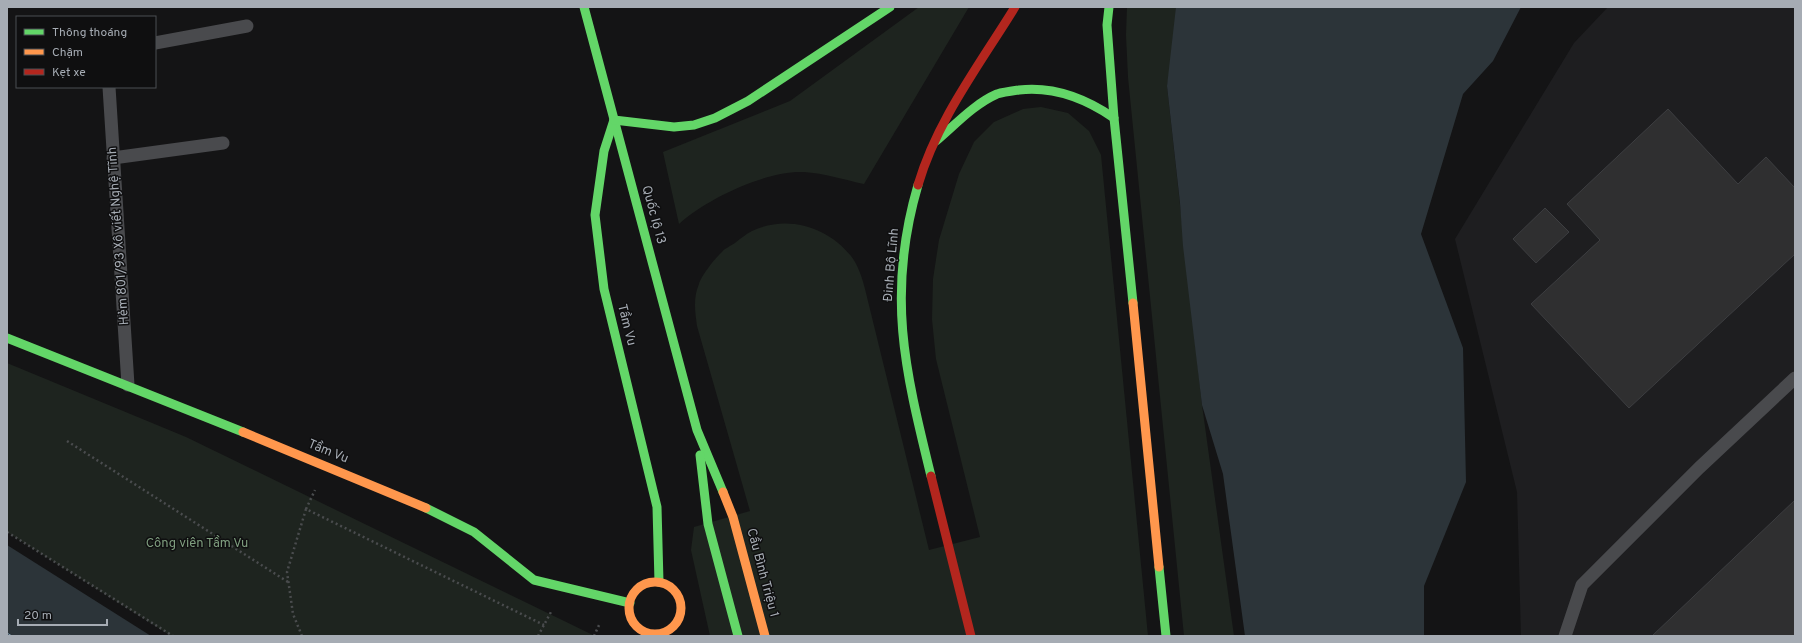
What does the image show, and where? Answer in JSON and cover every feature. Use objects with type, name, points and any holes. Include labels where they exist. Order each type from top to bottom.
[{"type":"street","name":"Quốc lộ 13","points":[[584,7],[697,430],[733,517]]},
{"type":"street","points":[[614,120],[671,128],[695,125],[725,113],[748,101],[890,7]]},
{"type":"street","name":"Đinh Bộ Lĩnh","points":[[971,636],[912,398],[905,358],[901,318],[901,277],[906,237],[921,179],[936,141],[951,111],[1015,7]]},
{"type":"street","points":[[1109,7],[1108,25],[1114,118],[1166,636]]},
{"type":"street","points":[[936,141],[973,110],[997,94],[1025,89],[1051,90],[1072,95],[1096,105],[1114,118]]},
{"type":"street","name":"Tầm Vu","points":[[614,120],[604,151],[595,215],[604,289],[657,507],[659,582]]},
{"type":"street","name":"Tầm Vu","points":[[7,338],[128,385],[419,504],[474,532],[534,580],[630,603]]},
{"type":"street","name":"Quốc lộ 13","points":[[697,430],[708,524],[738,636]]},
{"type":"street","name":"Cầu Bình Triệu 1","points":[[733,517],[765,636]]},
{"type":"street","points":[[659,582],[670,586],[678,594],[681,605],[680,616],[677,628],[654,634],[643,631],[634,624],[630,614],[630,603],[632,595],[640,587],[648,583],[659,582]]},
{"type":"lane","points":[[156,43],[247,26]]},
{"type":"lane","name":"Hẻm 801/93 Xô viết Nghệ Tĩnh","points":[[109,88],[128,385]]},
{"type":"lane","points":[[113,158],[224,143]]},
{"type":"lane","points":[[1565,636],[1582,585],[1699,468],[1795,378]]},
{"type":"path","points":[[67,441],[288,582]]},
{"type":"path","points":[[302,636],[293,614],[287,572],[306,509],[544,625],[538,636]]},
{"type":"path","points":[[7,532],[173,636]]},
{"type":"shaded area","points":[[1176,7],[1521,7],[1493,61],[1463,94],[1421,234],[1463,348],[1466,482],[1424,586],[1424,636],[1245,636],[1223,474],[1202,405],[1183,246],[1180,203],[1167,86]]},
{"type":"shaded area","points":[[1608,7],[1795,7],[1795,636],[1521,636],[1517,492],[1455,239],[1574,43]]},
{"type":"shaded area","points":[[7,545],[151,636],[7,636]]},
{"type":"green space","points":[[919,7],[969,7],[864,184],[827,175],[804,172],[773,176],[755,181],[721,196],[705,205],[679,224],[663,152],[790,101]]},
{"type":"green space","points":[[1127,7],[1181,7],[1167,86],[1202,405],[1234,636],[1184,636],[1128,77],[1126,35]]},
{"type":"green space","points":[[1041,107],[1068,113],[1089,131],[1101,155],[1148,636],[710,636],[691,550],[694,527],[750,511],[697,326],[695,299],[697,289],[703,276],[719,254],[725,249],[750,232],[765,226],[793,224],[806,226],[831,237],[842,246],[851,256],[860,271],[929,550],[980,537],[936,359],[932,319],[933,279],[939,240],[959,174],[974,142],[994,122],[1023,109]]},
{"type":"green space","name":"Công viên Tầm Vu","points":[[7,363],[186,437],[595,636],[171,636],[7,532]]},
{"type":"building","points":[[1668,109],[1738,184],[1766,157],[1795,188],[1795,254],[1629,408],[1531,304],[1600,240],[1567,204]]},
{"type":"building","points":[[1545,208],[1569,232],[1536,263],[1513,239]]},
{"type":"building","points":[[1795,500],[1795,636],[1652,636]]},
{"type":"ferry route","points":[[7,633],[12,636]]},
{"type":"traffic: fast","points":[[584,7],[697,430],[723,492]]},
{"type":"traffic: fast","points":[[614,120],[674,127],[694,125],[715,118],[748,101],[890,7]]},
{"type":"traffic: fast","points":[[1109,7],[1107,25],[1114,118],[1133,303]]},
{"type":"traffic: fast","points":[[936,141],[980,103],[997,94],[1019,90],[1045,90],[1069,95],[1092,105],[1114,118]]},
{"type":"traffic: fast","points":[[614,120],[604,151],[595,215],[604,289],[657,507],[659,582]]},
{"type":"traffic: fast","points":[[918,185],[908,224],[903,262],[901,297],[907,366],[931,476]]},
{"type":"traffic: fast","points":[[7,338],[243,432]]},
{"type":"traffic: fast","points":[[700,455],[708,524],[738,636]]},
{"type":"traffic: fast","points":[[426,508],[474,532],[534,580],[630,603]]},
{"type":"traffic: fast","points":[[1159,567],[1166,636]]},
{"type":"traffic: slow","points":[[1133,303],[1159,567]]},
{"type":"traffic: slow","points":[[243,432],[426,508]]},
{"type":"traffic: slow","points":[[723,492],[733,517],[765,636]]},
{"type":"traffic: slow","points":[[655,582],[669,586],[677,594],[681,608],[677,622],[669,630],[655,634],[641,630],[633,622],[629,608],[633,594],[641,586],[655,582]]},
{"type":"traffic: jam","points":[[918,185],[926,161],[948,115],[960,93],[1015,7]]},
{"type":"traffic: jam","points":[[931,476],[971,636]]}]
